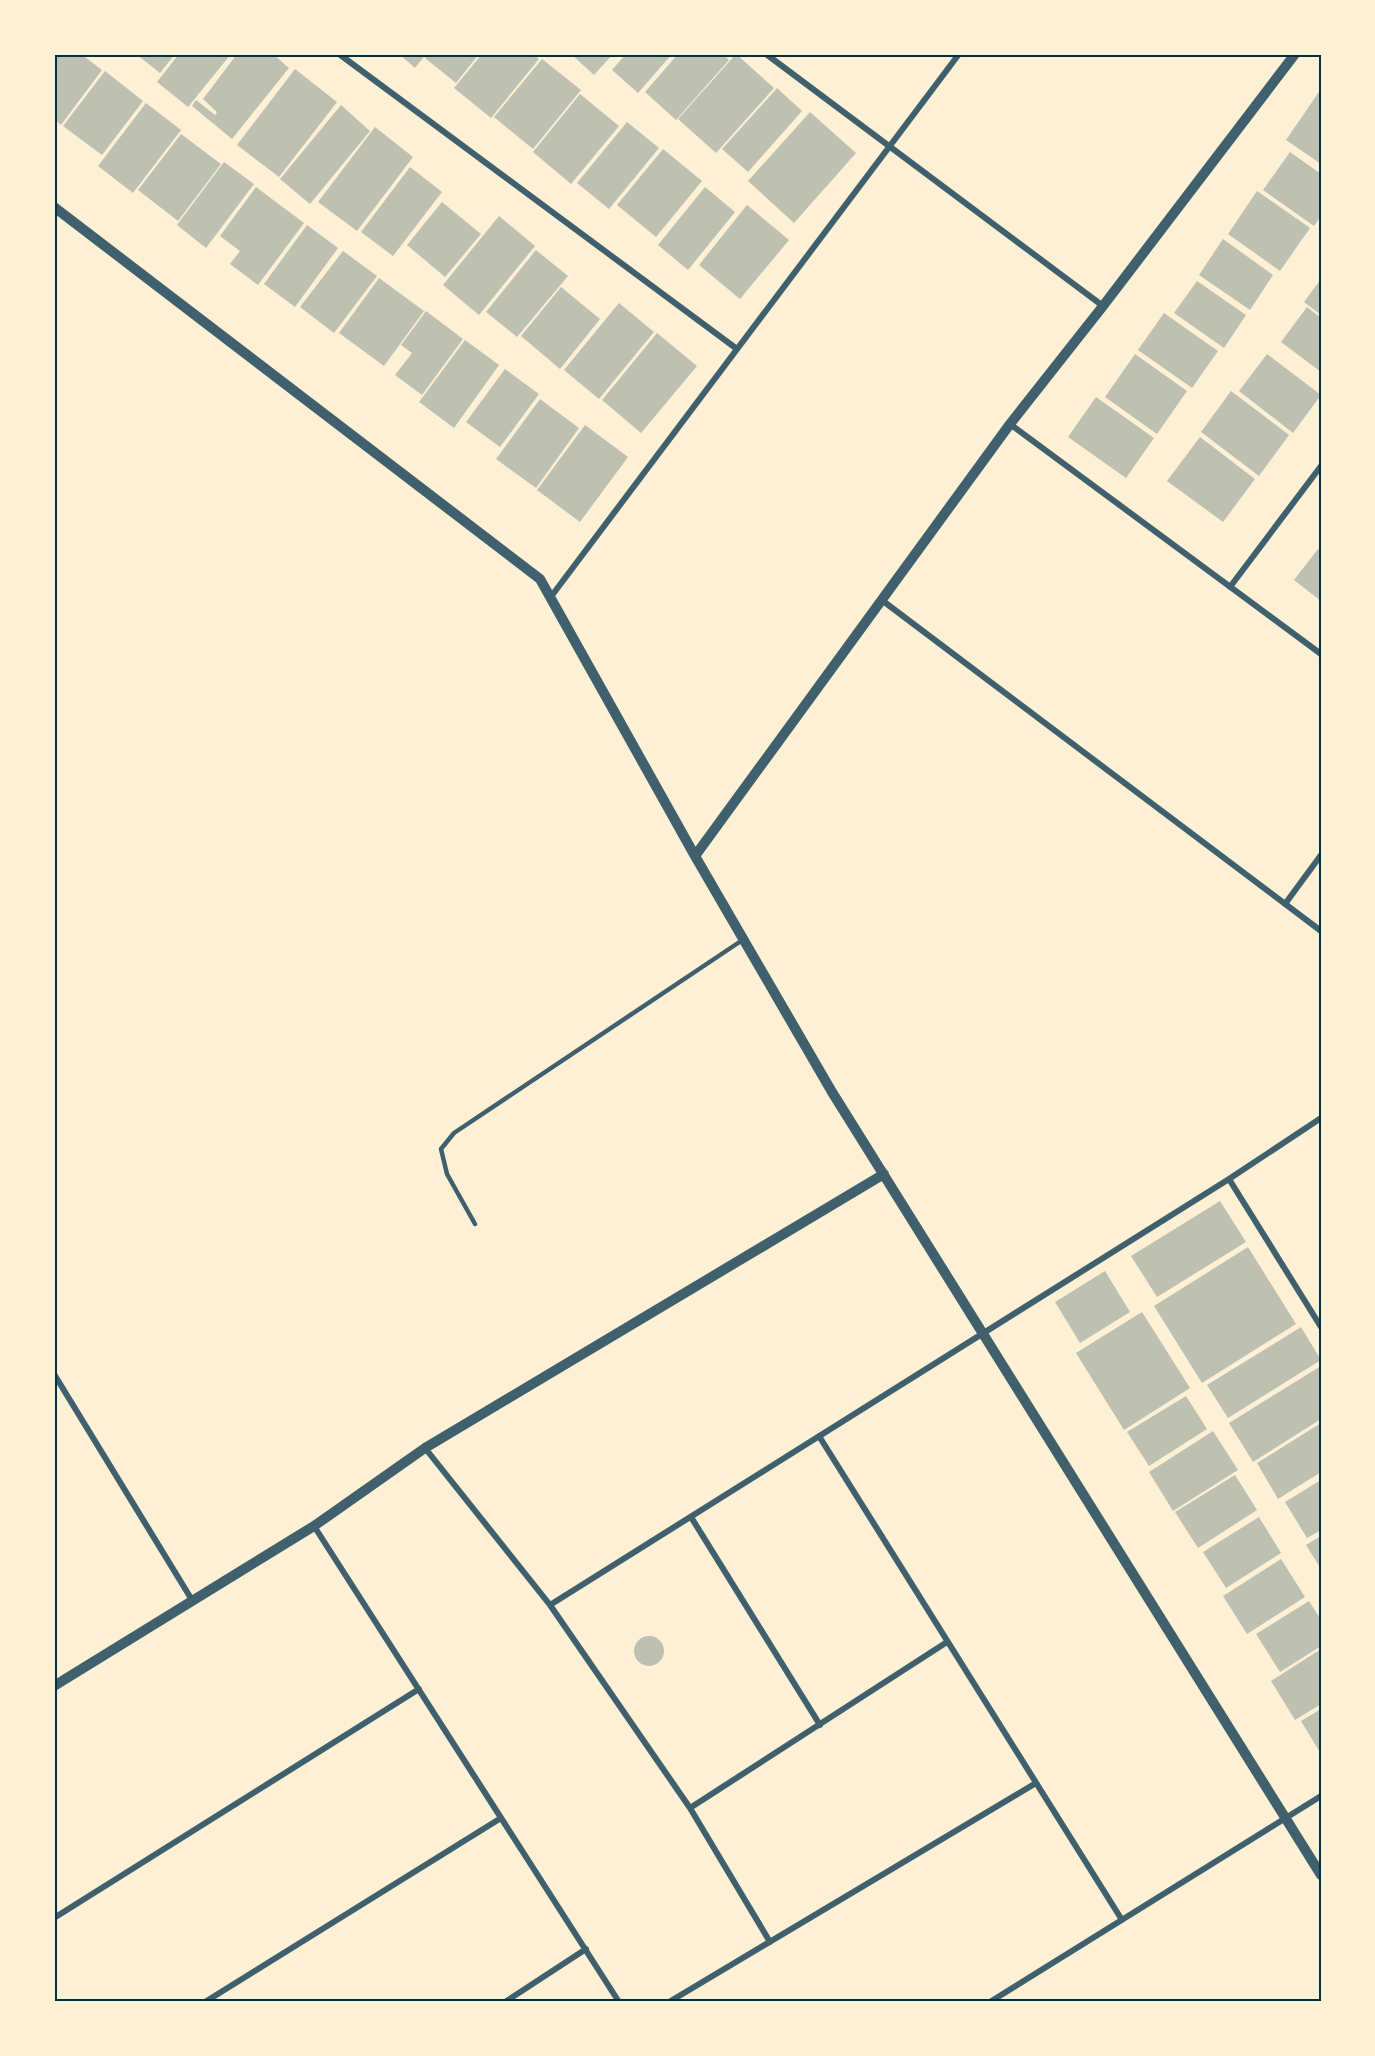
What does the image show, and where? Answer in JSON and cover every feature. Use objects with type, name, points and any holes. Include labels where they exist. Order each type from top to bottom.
[{"type":"street","points":[[339,54],[737,349]]},
{"type":"street","points":[[766,54],[1103,306]]},
{"type":"street","points":[[550,598],[959,54]]},
{"type":"street","points":[[695,856],[1010,424],[1295,54]]},
{"type":"street","points":[[54,207],[540,579],[695,856],[832,1092],[1321,1875]]},
{"type":"street","points":[[1010,424],[1321,654]]},
{"type":"street","points":[[1230,587],[1321,466]]},
{"type":"street","points":[[883,601],[1321,931]]},
{"type":"street","points":[[1285,904],[1321,855]]},
{"type":"street","points":[[550,1605],[1229,1179],[1321,1118]]},
{"type":"street","points":[[54,1686],[314,1526],[425,1448],[884,1174]]},
{"type":"street","points":[[1229,1179],[1321,1327]]},
{"type":"street","points":[[54,1374],[192,1600]]},
{"type":"street","points":[[819,1436],[1122,1920]]},
{"type":"street","points":[[425,1448],[550,1605],[690,1808],[770,1942]]},
{"type":"street","points":[[691,1517],[820,1725]]},
{"type":"street","points":[[314,1526],[619,2002]]},
{"type":"street","points":[[690,1808],[947,1642]]},
{"type":"street","points":[[54,1917],[419,1689]]},
{"type":"street","points":[[669,2002],[1036,1784]]},
{"type":"street","points":[[990,2002],[1321,1796]]},
{"type":"street","points":[[208,2001],[501,1818]]},
{"type":"street","points":[[505,2002],[586,1949]]},
{"type":"lane","points":[[475,1224],[447,1174],[441,1149],[454,1133],[744,939]]},
{"type":"building","points":[[57,54],[81,54],[102,70],[61,125],[54,119],[54,58]]},
{"type":"building","points":[[136,54],[175,54],[160,73]]},
{"type":"building","points":[[179,54],[231,54],[188,107],[157,82]]},
{"type":"building","points":[[237,54],[273,54],[289,68],[232,139],[192,106],[196,100],[215,115],[217,112],[203,99]]},
{"type":"building","points":[[399,54],[426,54],[415,68]]},
{"type":"building","points":[[428,54],[479,54],[456,83],[425,58]]},
{"type":"building","points":[[482,54],[533,54],[539,59],[491,118],[454,88]]},
{"type":"building","points":[[571,54],[613,54],[594,75]]},
{"type":"building","points":[[626,54],[672,54],[638,93],[612,70]]},
{"type":"building","points":[[678,54],[723,54],[729,60],[676,120],[645,92]]},
{"type":"building","points":[[736,54],[774,88],[716,153],[678,119]]},
{"type":"building","points":[[542,59],[581,90],[533,149],[494,117]]},
{"type":"building","points":[[295,69],[337,102],[279,177],[237,145]]},
{"type":"building","points":[[105,71],[143,101],[102,155],[63,126]]},
{"type":"building","points":[[777,88],[802,111],[748,172],[722,149]]},
{"type":"building","points":[[1321,89],[1321,164],[1286,140]]},
{"type":"building","points":[[580,94],[619,126],[571,184],[533,152]]},
{"type":"building","points":[[146,103],[181,130],[133,193],[98,166]]},
{"type":"building","points":[[341,105],[370,131],[310,204],[280,179]]},
{"type":"building","points":[[810,112],[856,153],[794,223],[748,181]]},
{"type":"building","points":[[627,122],[659,148],[609,209],[577,183]]},
{"type":"building","points":[[375,127],[413,157],[357,231],[318,202]]},
{"type":"building","points":[[181,134],[221,164],[178,221],[138,190]]},
{"type":"building","points":[[663,149],[702,181],[656,237],[617,205]]},
{"type":"building","points":[[1290,152],[1321,174],[1321,216],[1314,226],[1263,190]]},
{"type":"building","points":[[224,162],[254,184],[206,248],[177,225]]},
{"type":"building","points":[[410,167],[442,192],[393,256],[361,232]]},
{"type":"building","points":[[256,187],[304,223],[258,285],[230,264],[240,251],[220,236]]},
{"type":"building","points":[[705,187],[735,212],[688,270],[658,245]]},
{"type":"building","points":[[1257,191],[1310,228],[1280,271],[1228,234]]},
{"type":"building","points":[[442,202],[481,234],[445,277],[407,245]]},
{"type":"building","points":[[747,205],[789,240],[740,299],[699,265]]},
{"type":"building","points":[[499,216],[535,246],[479,315],[443,285]]},
{"type":"building","points":[[307,225],[338,248],[295,307],[264,284]]},
{"type":"building","points":[[1223,239],[1273,275],[1250,310],[1199,275]]},
{"type":"building","points":[[536,250],[568,276],[517,337],[486,312]]},
{"type":"building","points":[[343,251],[377,276],[334,333],[300,307]]},
{"type":"building","points":[[379,278],[424,311],[384,366],[339,333]]},
{"type":"building","points":[[1321,279],[1321,315],[1304,302]]},
{"type":"building","points":[[1197,281],[1246,315],[1224,348],[1174,313]]},
{"type":"building","points":[[561,287],[600,319],[560,369],[521,336]]},
{"type":"building","points":[[619,303],[654,332],[599,399],[564,370]]},
{"type":"building","points":[[1307,307],[1321,318],[1321,372],[1281,342]]},
{"type":"building","points":[[426,311],[463,339],[422,395],[395,375],[412,353],[401,345]]},
{"type":"building","points":[[1164,313],[1218,351],[1192,388],[1138,350]]},
{"type":"building","points":[[657,333],[697,366],[641,433],[602,400]]},
{"type":"building","points":[[465,340],[499,365],[454,428],[419,402]]},
{"type":"building","points":[[1135,354],[1187,391],[1157,434],[1105,397]]},
{"type":"building","points":[[1267,354],[1321,395],[1293,433],[1239,391]]},
{"type":"building","points":[[505,369],[539,394],[500,447],[466,422]]},
{"type":"building","points":[[1231,391],[1289,435],[1259,476],[1201,432]]},
{"type":"building","points":[[1096,397],[1154,438],[1126,478],[1068,437]]},
{"type":"building","points":[[540,399],[579,428],[536,488],[496,459]]},
{"type":"building","points":[[585,425],[628,457],[580,522],[537,490]]},
{"type":"building","points":[[1200,437],[1255,479],[1223,522],[1167,481]]},
{"type":"building","points":[[1318,549],[1321,552],[1321,601],[1294,580]]},
{"type":"building","points":[[1220,1201],[1246,1242],[1157,1297],[1131,1256]]},
{"type":"building","points":[[1248,1247],[1296,1324],[1202,1383],[1154,1306]]},
{"type":"building","points":[[1105,1271],[1130,1312],[1080,1343],[1055,1302]]},
{"type":"building","points":[[1142,1312],[1190,1388],[1124,1430],[1076,1353]]},
{"type":"building","points":[[1301,1327],[1321,1360],[1228,1418],[1207,1385]]},
{"type":"building","points":[[1321,1366],[1321,1419],[1253,1462],[1229,1423]]},
{"type":"building","points":[[1186,1396],[1207,1429],[1149,1466],[1127,1432]]},
{"type":"building","points":[[1321,1423],[1321,1472],[1278,1499],[1257,1463]]},
{"type":"building","points":[[1213,1431],[1238,1470],[1173,1511],[1149,1472]]},
{"type":"building","points":[[1235,1475],[1257,1510],[1198,1548],[1175,1512]]},
{"type":"building","points":[[1321,1480],[1321,1530],[1307,1538],[1285,1502]]},
{"type":"building","points":[[1259,1517],[1281,1553],[1226,1588],[1203,1552]]},
{"type":"building","points":[[1321,1536],[1321,1569],[1306,1545]]},
{"type":"building","points":[[1281,1559],[1305,1597],[1247,1634],[1223,1596]]},
{"type":"building","points":[[1309,1601],[1321,1620],[1321,1646],[1280,1672],[1256,1634]]},
{"type":"building","points":[[649,1636],[660,1640],[664,1651],[660,1662],[649,1666],[638,1662],[634,1651],[638,1640]]},
{"type":"building","points":[[1321,1649],[1321,1704],[1295,1720],[1271,1681]]},
{"type":"building","points":[[1321,1709],[1321,1754],[1301,1721]]}]
